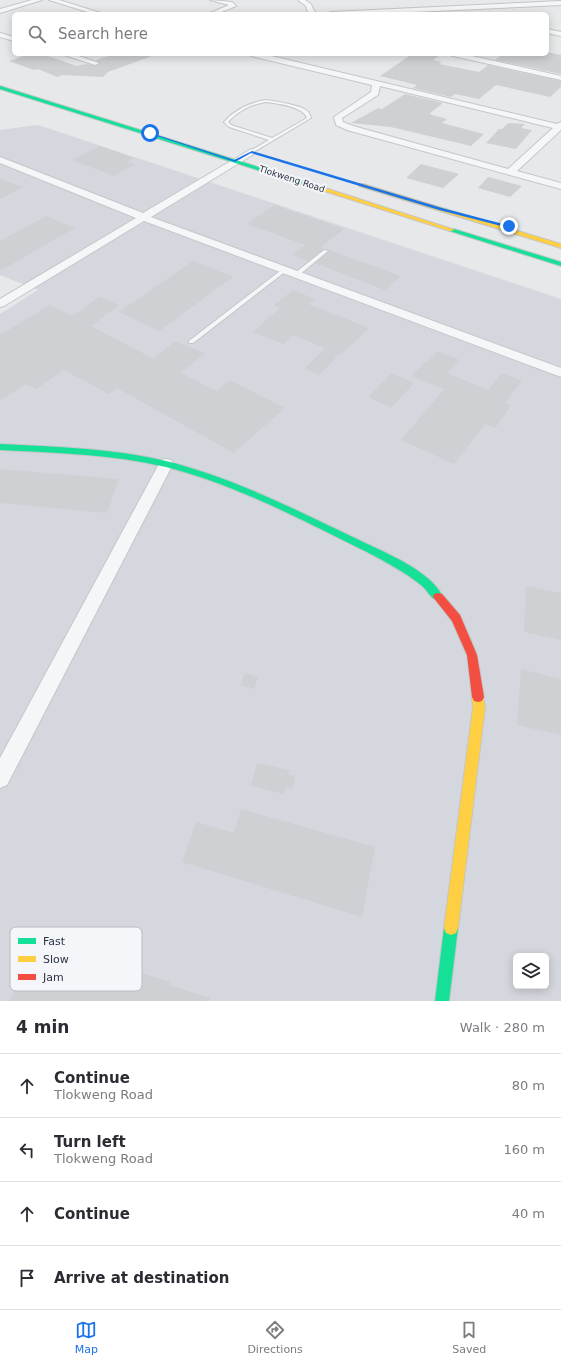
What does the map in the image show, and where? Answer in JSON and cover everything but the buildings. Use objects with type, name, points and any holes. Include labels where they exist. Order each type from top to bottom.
[{"type":"main road","name":"Tlokweng Road","points":[[0,86],[561,264]]},
{"type":"main road","name":"Tlokweng Road","points":[[239,148],[264,156]]},
{"type":"main road","points":[[353,183],[561,246]]},
{"type":"main road","points":[[0,447],[77,451],[135,458],[166,464],[216,480],[278,504],[390,560],[426,583],[456,618],[472,655],[479,707],[442,1001]]},
{"type":"street","points":[[0,11],[39,0]]},
{"type":"street","points":[[52,0],[94,12]]},
{"type":"street","points":[[213,0],[232,4],[233,6],[216,12]]},
{"type":"street","points":[[301,0],[309,5],[312,12]]},
{"type":"street","points":[[378,12],[561,3]]},
{"type":"street","points":[[449,9],[457,12]]},
{"type":"street","points":[[549,32],[561,34]]},
{"type":"street","points":[[0,35],[12,38]]},
{"type":"street","points":[[72,56],[95,63]]},
{"type":"street","points":[[262,56],[560,126]]},
{"type":"street","points":[[462,56],[561,78]]},
{"type":"street","points":[[376,83],[375,93],[338,117],[339,122],[350,128],[561,186]]},
{"type":"street","points":[[510,172],[560,126]]},
{"type":"street","points":[[0,304],[251,152]]},
{"type":"street","points":[[0,160],[143,217],[561,373]]},
{"type":"street","points":[[441,209],[561,242]]},
{"type":"street","points":[[0,778],[166,464]]},
{"type":"lane","points":[[251,152],[309,118],[308,114],[304,110],[265,100],[255,103],[230,117],[226,122],[230,126],[272,139]]},
{"type":"lane","points":[[297,274],[326,251]]},
{"type":"lane","points":[[191,342],[284,270]]},
{"type":"shaded area","points":[[38,125],[561,299],[561,1001],[0,1001],[0,314],[38,290],[0,275],[0,130]]},
{"type":"traffic: fast","points":[[0,87],[323,189]]},
{"type":"traffic: fast","points":[[452,230],[561,264]]},
{"type":"traffic: fast","points":[[0,447],[124,456],[165,464],[212,478],[279,505],[386,558],[417,576],[426,583],[438,597]]},
{"type":"traffic: fast","points":[[442,1001],[451,928]]},
{"type":"traffic: slow","points":[[361,185],[561,246]]},
{"type":"traffic: slow","points":[[323,189],[452,230]]},
{"type":"traffic: slow","points":[[451,928],[479,707],[478,697]]},
{"type":"traffic: jam","points":[[438,597],[456,618],[472,655],[478,697]]},
{"type":"route","points":[[150,133],[235,161],[251,152],[441,209],[509,226]]}]
